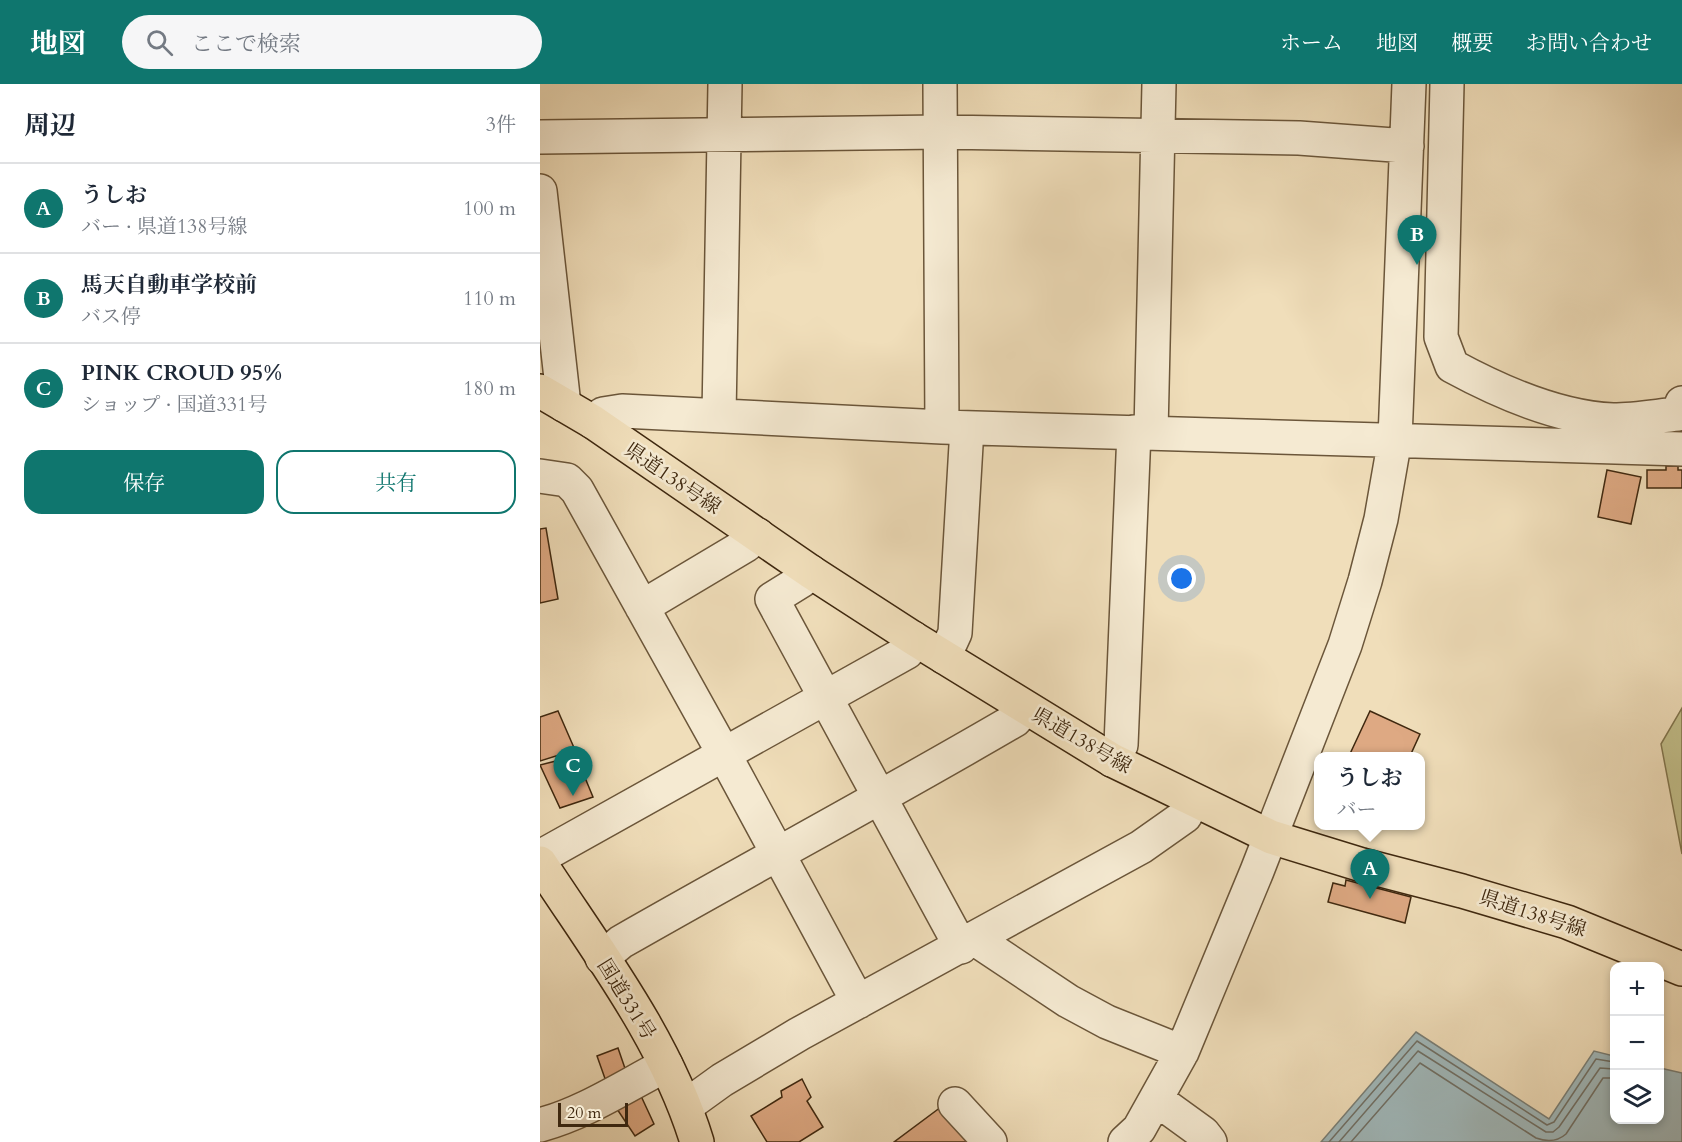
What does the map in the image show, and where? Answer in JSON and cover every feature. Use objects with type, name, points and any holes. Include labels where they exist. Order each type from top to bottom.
[{"type":"main road","name":"県道138号線","points":[[552,398],[593,422],[811,572],[913,638],[1112,760],[1193,801],[1271,837],[1567,922],[1682,969]]},
{"type":"main road","name":"国道331号","points":[[540,863],[634,1008],[666,1065],[686,1107],[697,1142]]},
{"type":"street","points":[[719,415],[725,84]]},
{"type":"street","points":[[940,84],[954,427],[955,633],[944,657]]},
{"type":"street","points":[[1112,760],[1121,745],[1142,432],[1159,136],[1159,84]]},
{"type":"street","points":[[1125,1142],[1139,1129],[1182,1052],[1271,837],[1345,645],[1365,581],[1381,519],[1395,439],[1409,84]]},
{"type":"street","points":[[1448,84],[1441,337],[1452,366],[1491,387],[1578,416],[1615,420],[1678,414],[1682,403]]},
{"type":"street","points":[[540,137],[941,132],[1299,138],[1407,146]]},
{"type":"street","points":[[540,191],[552,398]]},
{"type":"street","points":[[593,422],[603,414],[622,411],[954,427],[1682,449]]},
{"type":"street","points":[[1615,420],[1632,427],[1641,434],[1648,448]]},
{"type":"street","points":[[540,476],[567,480],[577,490],[724,754],[858,1002]]},
{"type":"street","points":[[642,607],[746,545],[758,535]]},
{"type":"street","points":[[811,572],[772,599],[880,799],[970,942],[984,945],[1068,1001],[1107,1022],[1182,1052]]},
{"type":"street","points":[[540,857],[907,652],[913,638]]},
{"type":"street","points":[[602,958],[621,942],[777,853],[880,799],[1015,720],[1025,708]]},
{"type":"street","points":[[686,1107],[722,1080],[858,1002],[1141,847],[1185,816],[1193,801]]},
{"type":"street","points":[[540,1125],[596,1102],[666,1065]]},
{"type":"street","points":[[1156,1099],[1203,1133],[1210,1142]]},
{"type":"street","points":[[956,1104],[990,1142]]},
{"type":"shaded area","points":[[1682,708],[1682,854],[1661,744]]},
{"type":"water","points":[[1416,1032],[1549,1119],[1594,1051],[1610,1055],[1610,1124],[1664,1124],[1664,1069],[1682,1073],[1682,1142],[1321,1142]]},
{"type":"building","points":[[1666,466],[1678,466],[1678,470],[1682,470],[1682,488],[1647,488],[1647,470],[1666,470]]},
{"type":"building","points":[[1607,470],[1641,477],[1631,524],[1598,517]]},
{"type":"building","points":[[546,528],[558,599],[540,603],[540,529]]},
{"type":"building","points":[[558,711],[575,750],[540,761],[540,717]]},
{"type":"building","points":[[1370,711],[1420,734],[1412,752],[1351,752]]},
{"type":"building","points":[[576,756],[593,797],[560,808],[540,765]]},
{"type":"building","points":[[1346,880],[1411,897],[1405,923],[1328,902],[1333,883],[1345,886]]},
{"type":"building","points":[[618,1048],[629,1080],[608,1087],[597,1056]]},
{"type":"building","points":[[802,1079],[811,1097],[807,1101],[823,1127],[799,1142],[767,1142],[751,1116],[782,1097],[781,1091]]},
{"type":"building","points":[[641,1096],[654,1124],[635,1136],[617,1109]]},
{"type":"building","points":[[941,1107],[969,1142],[894,1142]]},
{"type":"place","name":"馬天自動車学校前","points":[[1417,265]]},
{"type":"place","name":"PINK CROUD 95%","points":[[573,796]]},
{"type":"place","name":"うしお","points":[[1370,899]]}]
